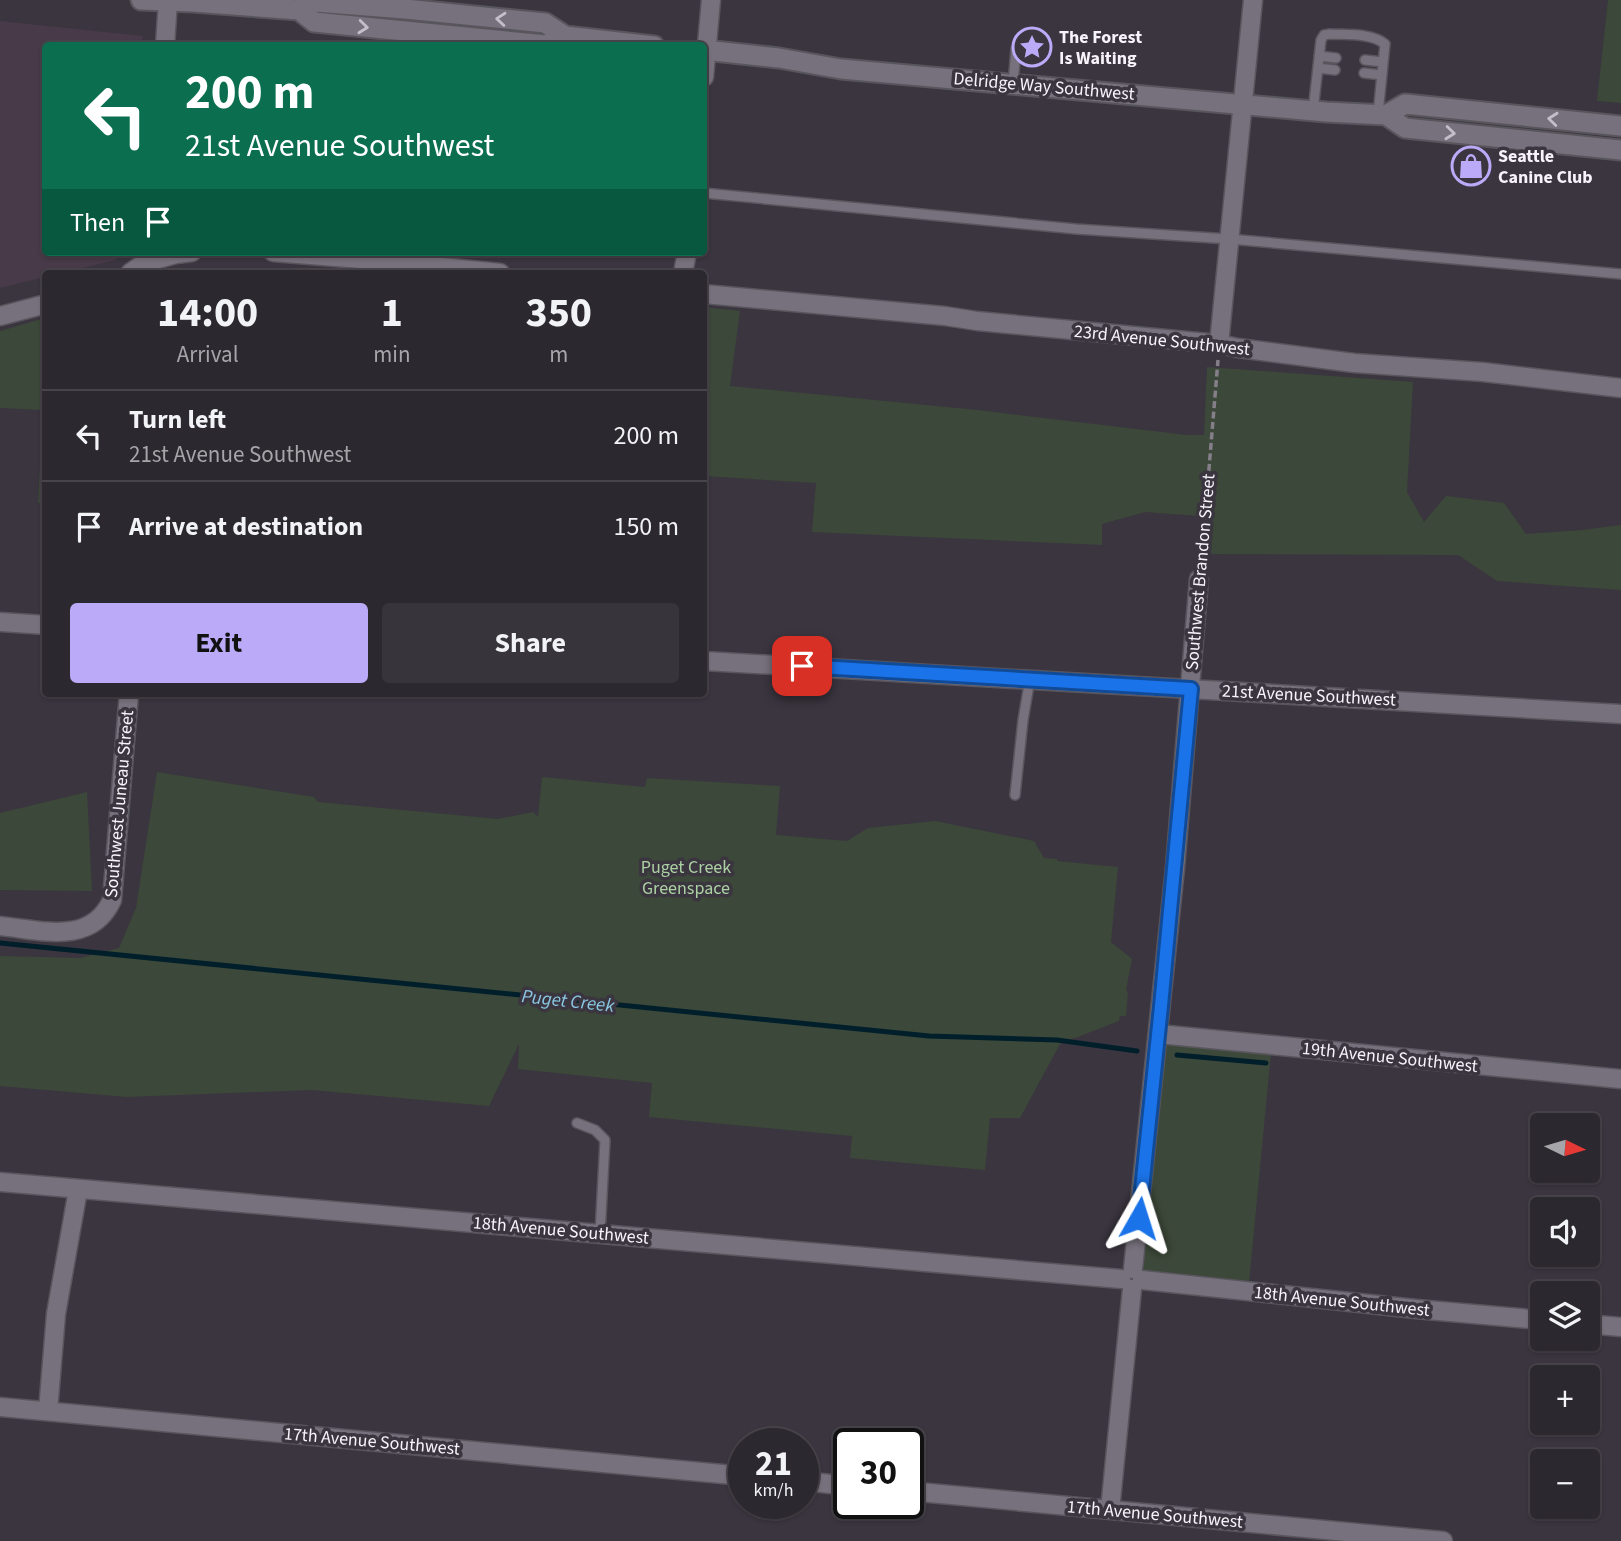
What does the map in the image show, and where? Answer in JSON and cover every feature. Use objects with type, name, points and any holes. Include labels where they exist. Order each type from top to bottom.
[{"type":"main road","points":[[142,0],[299,10],[315,2],[406,5],[545,23],[565,36],[618,42]]},
{"type":"main road","points":[[299,10],[314,22],[512,42]]},
{"type":"main road","points":[[552,42],[565,36]]},
{"type":"main road","name":"Delridge Way Southwest","points":[[707,50],[779,58],[841,69],[1382,115],[1405,128],[1621,150]]},
{"type":"main road","name":"Delridge Way Southwest","points":[[1382,115],[1405,104],[1621,126]]},
{"type":"street","points":[[165,42],[168,0]]},
{"type":"street","points":[[706,42],[711,0]]},
{"type":"street","points":[[1219,344],[1253,0]]},
{"type":"street","points":[[140,263],[168,256]]},
{"type":"street","points":[[323,256],[471,270]]},
{"type":"street","name":"23rd Avenue Southwest","points":[[707,294],[1219,344],[1354,363],[1483,372],[1621,388]]},
{"type":"street","points":[[0,316],[42,305]]},
{"type":"street","name":"Southwest Brandon Street","points":[[1110,1510],[1191,689],[1199,579]]},
{"type":"street","points":[[0,622],[42,625]]},
{"type":"street","name":"21st Avenue Southwest","points":[[707,661],[1621,714]]},
{"type":"street","name":"Southwest Juneau Street","points":[[0,926],[70,933],[92,925],[106,913],[112,900],[129,697]]},
{"type":"street","name":"19th Avenue Southwest","points":[[1158,1034],[1621,1079]]},
{"type":"street","name":"18th Avenue Southwest","points":[[0,1182],[1132,1279],[1530,1319]]},
{"type":"street","points":[[48,1411],[56,1314],[78,1190]]},
{"type":"street","points":[[1600,1325],[1621,1327]]},
{"type":"street","name":"17th Avenue Southwest","points":[[0,1407],[728,1475]]},
{"type":"street","name":"17th Avenue Southwest","points":[[924,1493],[1443,1541]]},
{"type":"lane","points":[[1313,111],[1321,40],[1324,35],[1330,34],[1373,38],[1385,44],[1381,75],[1382,115]]},
{"type":"lane","points":[[1013,84],[1016,49]]},
{"type":"lane","points":[[1319,56],[1336,58]]},
{"type":"lane","points":[[1366,60],[1383,62]]},
{"type":"lane","points":[[1318,68],[1335,70]]},
{"type":"lane","points":[[1364,73],[1381,75]]},
{"type":"lane","points":[[707,193],[1076,229],[1229,239],[1621,274]]},
{"type":"lane","points":[[1016,795],[1030,678]]},
{"type":"lane","points":[[577,1123],[595,1130],[605,1140],[600,1234]]},
{"type":"path","name":"Southwest Brandon Street","points":[[1199,579],[1219,344]]},
{"type":"shaded area","points":[[0,21],[143,36],[142,42],[42,42],[42,256],[116,256],[116,260],[74,270],[42,270],[42,278],[0,288]]},
{"type":"green space","points":[[1608,0],[1621,0],[1621,103],[1597,101]]},
{"type":"green space","points":[[707,307],[740,311],[730,386],[977,410],[1187,435],[1204,435],[1207,367],[1413,382],[1407,492],[1424,522],[1446,496],[1504,503],[1526,534],[1621,525],[1621,590],[1497,581],[1458,555],[1198,554],[1200,516],[1145,512],[1102,524],[1102,545],[812,532],[816,483],[707,476]]},
{"type":"green space","points":[[42,319],[42,410],[0,408],[0,331]]},
{"type":"green space","points":[[42,429],[42,503],[38,503]]},
{"type":"green space","name":"Puget Creek Greenspace","points":[[157,772],[314,797],[318,802],[498,819],[533,812],[538,817],[542,777],[645,787],[647,778],[780,786],[776,835],[847,841],[868,828],[935,821],[1034,841],[1044,858],[1118,867],[1111,942],[1132,959],[1126,990],[1126,1016],[1120,1016],[1119,1021],[1060,1044],[1020,1118],[990,1118],[985,1170],[850,1158],[852,1136],[649,1117],[652,1083],[518,1069],[519,1044],[489,1106],[312,1090],[127,1097],[0,1086],[0,956],[80,958],[119,948],[136,908]]},
{"type":"green space","points":[[87,792],[92,891],[0,890],[0,813]]},
{"type":"green space","points":[[1166,1043],[1271,1053],[1249,1283],[1143,1273]]},
{"type":"waterway","name":"Puget Creek","points":[[0,943],[929,1036],[1057,1040],[1137,1051]]},
{"type":"waterway","name":"Puget Creek","points":[[1177,1055],[1266,1063]]},
{"type":"place","name":"The Forest Is Waiting","points":[[1032,47]]},
{"type":"place","name":"Seattle Canine Club","points":[[1471,166]]},
{"type":"route","points":[[802,666],[1191,689],[1139,1218]]}]
